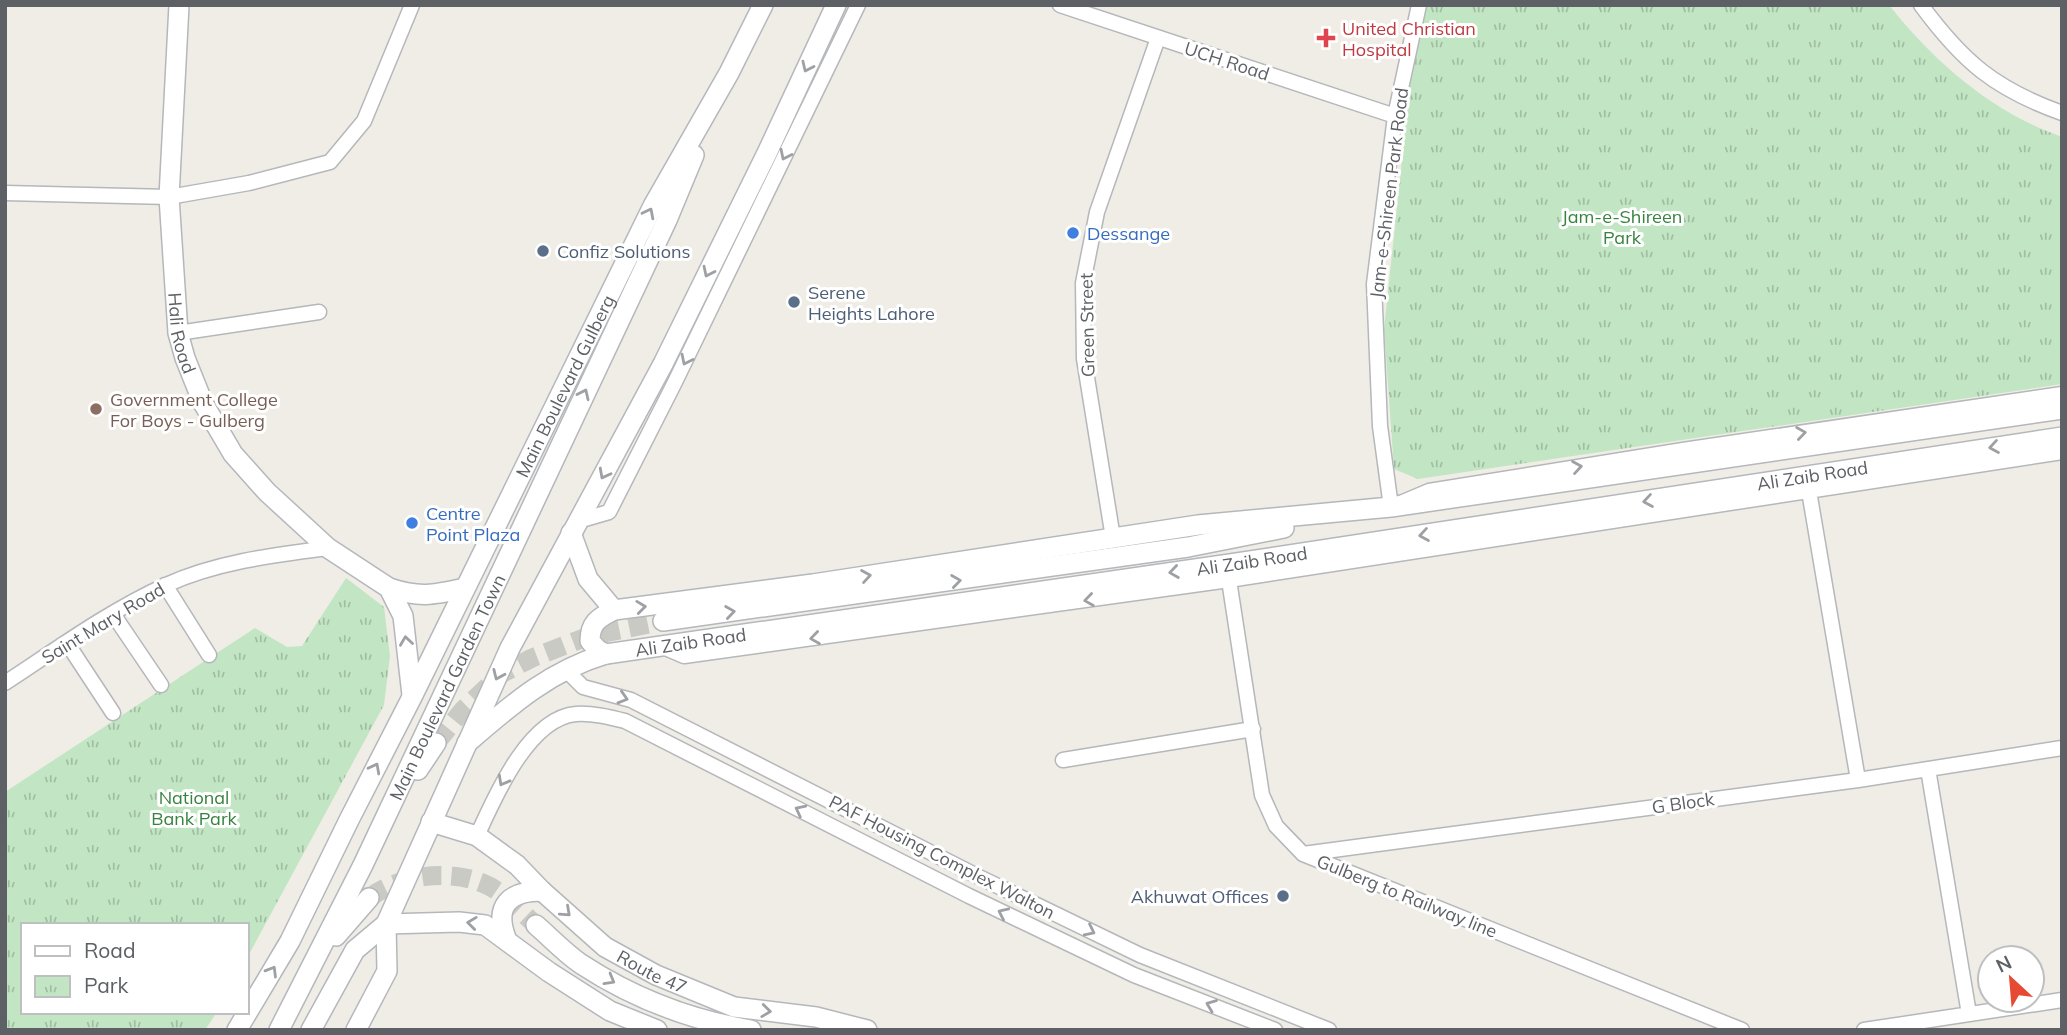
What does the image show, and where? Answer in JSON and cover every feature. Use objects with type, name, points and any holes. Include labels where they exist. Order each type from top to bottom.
[{"type":"main road","name":"Hali Road","points":[[179,5],[169,197],[178,333],[203,403],[233,454],[267,492],[328,548],[389,588]]},
{"type":"main road","points":[[356,1030],[387,971],[386,924],[510,648],[663,364],[836,5]]},
{"type":"main road","name":"Main Boulevard Gulberg","points":[[248,1012],[290,941],[653,206],[729,73],[762,7]]},
{"type":"main road","name":"Main Boulevard Garden Town","points":[[279,1030],[363,865],[667,220],[729,73]]},
{"type":"main road","name":"Ali Zaib Road","points":[[614,610],[827,582],[1198,525],[1391,507],[2062,409]]},
{"type":"main road","name":"Ali Zaib Road","points":[[467,743],[527,693],[579,662],[606,654],[1230,564],[2062,437]]},
{"type":"main road","points":[[663,621],[1188,547],[1391,507]]},
{"type":"main road","points":[[575,527],[588,579],[614,610],[594,622],[590,631],[590,641],[606,654]]},
{"type":"main road","points":[[389,588],[412,596],[436,595],[465,588]]},
{"type":"main road","points":[[389,588],[403,616],[412,697]]},
{"type":"main road","points":[[363,865],[411,780],[436,743]]},
{"type":"main road","name":"Route 47","points":[[431,821],[477,836],[517,865],[605,947],[656,975],[733,1007],[816,1017],[867,1030]]},
{"type":"main road","points":[[506,938],[500,923],[506,903],[517,895],[542,891]]},
{"type":"main road","points":[[316,961],[369,898]]},
{"type":"main road","points":[[311,1030],[355,950],[386,924],[472,922],[485,925],[506,938],[549,972],[610,1011],[657,1030]]},
{"type":"main road","points":[[536,925],[580,963],[639,997],[685,1016],[751,1030]]},
{"type":"main road","points":[[610,1011],[623,1030]]},
{"type":"main road","name":"Main Boulevard Gulberg","points":[[237,1030],[247,1014]]},
{"type":"street","points":[[5,193],[169,197],[249,183],[330,162],[364,121],[412,5]]},
{"type":"street","points":[[575,527],[609,512],[858,5]]},
{"type":"street","name":"UCH Road","points":[[1060,5],[1395,116]]},
{"type":"street","name":"Jam-e-Shireen Park Road","points":[[1391,507],[1380,426],[1374,284],[1395,116],[1419,5]]},
{"type":"street","points":[[1920,5],[1971,64],[1994,81],[2033,102],[2062,113]]},
{"type":"street","name":"Green Street","points":[[1113,538],[1084,359],[1083,283],[1097,212],[1158,38]]},
{"type":"street","points":[[178,333],[319,312]]},
{"type":"street","points":[[1391,507],[1429,491],[2062,394]]},
{"type":"street","points":[[661,646],[684,656],[1229,580],[2062,452]]},
{"type":"street","points":[[1809,491],[1858,780]]},
{"type":"street","name":"Saint Mary Road","points":[[5,683],[113,614],[166,585],[262,557],[328,548]]},
{"type":"street","name":"Gulberg to Railway line","points":[[1229,580],[1262,795],[1276,826],[1303,854],[1742,1030]]},
{"type":"street","points":[[166,585],[209,655]]},
{"type":"street","points":[[113,614],[161,685]]},
{"type":"street","points":[[66,643],[113,713]]},
{"type":"street","name":"PAF Housing Complex Walton","points":[[565,669],[583,687],[631,700],[979,877],[1140,955],[1329,1030]]},
{"type":"street","name":"PAF Housing Complex Walton","points":[[477,836],[514,762],[540,733],[560,719],[574,714],[601,715],[625,721],[969,896],[1134,975],[1275,1030]]},
{"type":"street","points":[[1063,760],[1253,729]]},
{"type":"street","name":"G Block","points":[[1303,854],[1858,780],[2062,748]]},
{"type":"street","points":[[1928,769],[1969,1014]]},
{"type":"street","points":[[1864,1030],[2062,1000]]},
{"type":"green space","name":"Jam-e-Shireen Park","points":[[1427,5],[1889,5],[1925,46],[1966,83],[2012,114],[2062,137],[2062,384],[1418,479],[1394,469],[1384,329],[1410,85]]},
{"type":"green space","name":"National Bank Park","points":[[346,578],[384,607],[390,656],[384,705],[248,956],[248,923],[21,923],[21,1014],[216,1014],[205,1030],[5,1030],[5,792],[255,628],[287,647],[302,646]]},
{"type":"tunnel","points":[[436,743],[463,710],[501,674],[532,658],[589,636],[663,621]]},
{"type":"tunnel","points":[[369,898],[396,883],[412,879],[428,876],[460,877],[489,886],[508,899],[536,925]]},
{"type":"place","name":"United Christian Hospital","points":[[1326,38]]},
{"type":"place","name":"Dessange","points":[[1073,233]]},
{"type":"place","name":"Confiz Solutions","points":[[543,251]]},
{"type":"place","name":"Serene Heights Lahore","points":[[794,302]]},
{"type":"place","name":"Government College For Boys - Gulberg","points":[[96,409]]},
{"type":"place","name":"Centre Point Plaza","points":[[412,523]]},
{"type":"place","name":"Akhuwat Offices","points":[[1283,896]]}]
